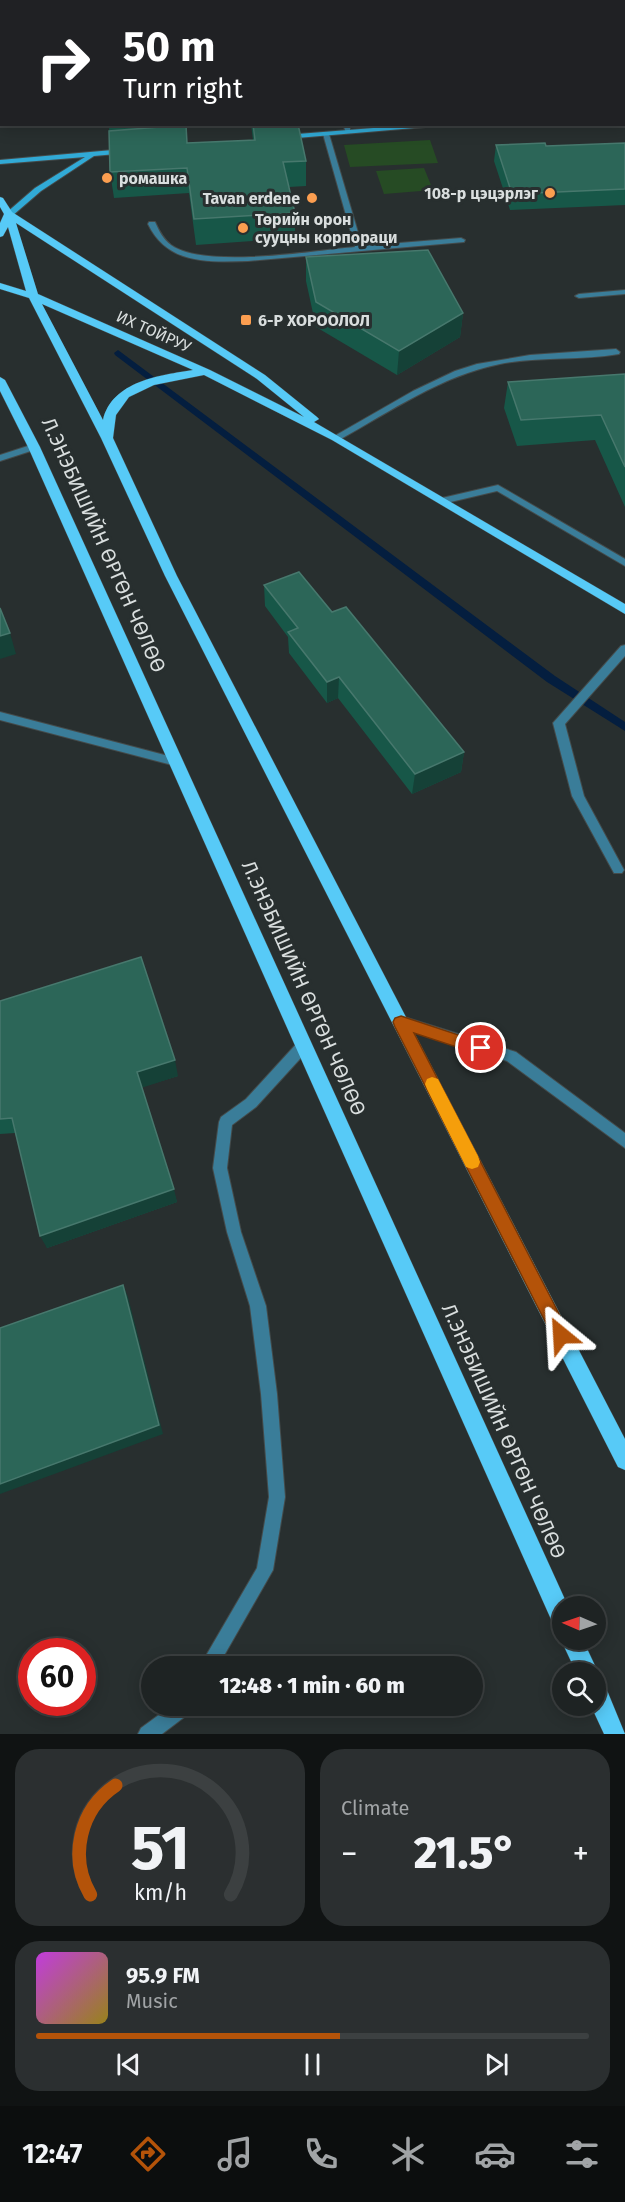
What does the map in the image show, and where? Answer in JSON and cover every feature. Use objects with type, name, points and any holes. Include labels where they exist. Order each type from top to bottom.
[{"type":"main road","points":[[279,138],[326,134],[347,128],[402,126]]},
{"type":"main road","points":[[0,162],[136,150]]},
{"type":"main road","points":[[0,234],[9,214],[27,196],[47,181],[95,154]]},
{"type":"main road","name":"ИХ ТОЙРУУ","points":[[0,200],[9,214],[33,296],[206,372],[336,438],[625,610]]},
{"type":"main road","name":"ИХ ТОЙРУУ","points":[[9,214],[261,377],[336,438]]},
{"type":"main road","points":[[0,286],[33,296],[106,438],[171,576],[625,1460]]},
{"type":"main road","points":[[106,438],[110,414],[120,400],[132,391],[149,382],[206,372]]},
{"type":"main road","name":"Л.ЭНЭБИШИЙН ӨРГӨН ЧӨЛӨӨ","points":[[0,380],[34,447],[552,1596]]},
{"type":"main road","points":[[606,1714],[615,1734]]},
{"type":"street","points":[[326,134],[359,248]]},
{"type":"street","points":[[152,224],[158,239],[167,246],[179,252],[207,258],[248,259],[461,240]]},
{"type":"street","points":[[579,296],[625,292]]},
{"type":"street","points":[[336,438],[417,392],[452,376],[501,362],[616,352]]},
{"type":"street","points":[[0,458],[34,447]]},
{"type":"street","points":[[442,501],[498,488],[625,563]]},
{"type":"street","points":[[618,870],[578,796],[559,723],[625,649]]},
{"type":"street","points":[[0,716],[176,762]]},
{"type":"street","points":[[401,1022],[511,1056],[625,1141]]},
{"type":"street","points":[[215,1656],[265,1570],[277,1497],[269,1394],[258,1306],[234,1232],[220,1168],[226,1122],[251,1103],[303,1045]]},
{"type":"street","points":[[147,1734],[171,1716]]},
{"type":"green space","points":[[430,140],[438,163],[350,167],[344,145]]},
{"type":"green space","points":[[424,168],[433,190],[384,194],[376,171]]},
{"type":"building","points":[[186,126],[187,143],[255,140],[253,126],[298,126],[306,161],[283,162],[295,213],[194,219],[187,168],[110,172],[109,131]]},
{"type":"building","points":[[545,143],[546,146],[625,143],[625,189],[512,194],[496,145]]},
{"type":"building","points":[[428,250],[463,313],[399,351],[316,302],[306,257]]},
{"type":"building","points":[[625,374],[625,467],[601,415],[521,420],[508,382]]},
{"type":"building","points":[[299,572],[332,612],[346,607],[464,752],[415,774],[339,677],[327,682],[288,632],[298,628],[264,585]]},
{"type":"building","points":[[0,608],[10,633],[0,636]]},
{"type":"building","points":[[141,957],[175,1060],[137,1072],[174,1189],[40,1236],[12,1118],[0,1119],[0,1001]]},
{"type":"building","points":[[123,1285],[159,1425],[0,1484],[0,1328]]},
{"type":"waterway","points":[[118,353],[551,679],[625,727]]},
{"type":"slow traffic","points":[[432,1084],[472,1162]]},
{"type":"place","name":"ромашка","points":[[107,178]]},
{"type":"place","name":"108-р цэцэрлэг","points":[[550,193]]},
{"type":"place","name":"Tavan erdene","points":[[312,198]]},
{"type":"place","name":"Төрийн орон сууцны корпораци","points":[[243,228]]},
{"type":"place","name":"6-Р ХОРООЛОЛ","points":[[246,320]]},
{"type":"route","points":[[481,1048],[401,1022],[561,1335]]}]
